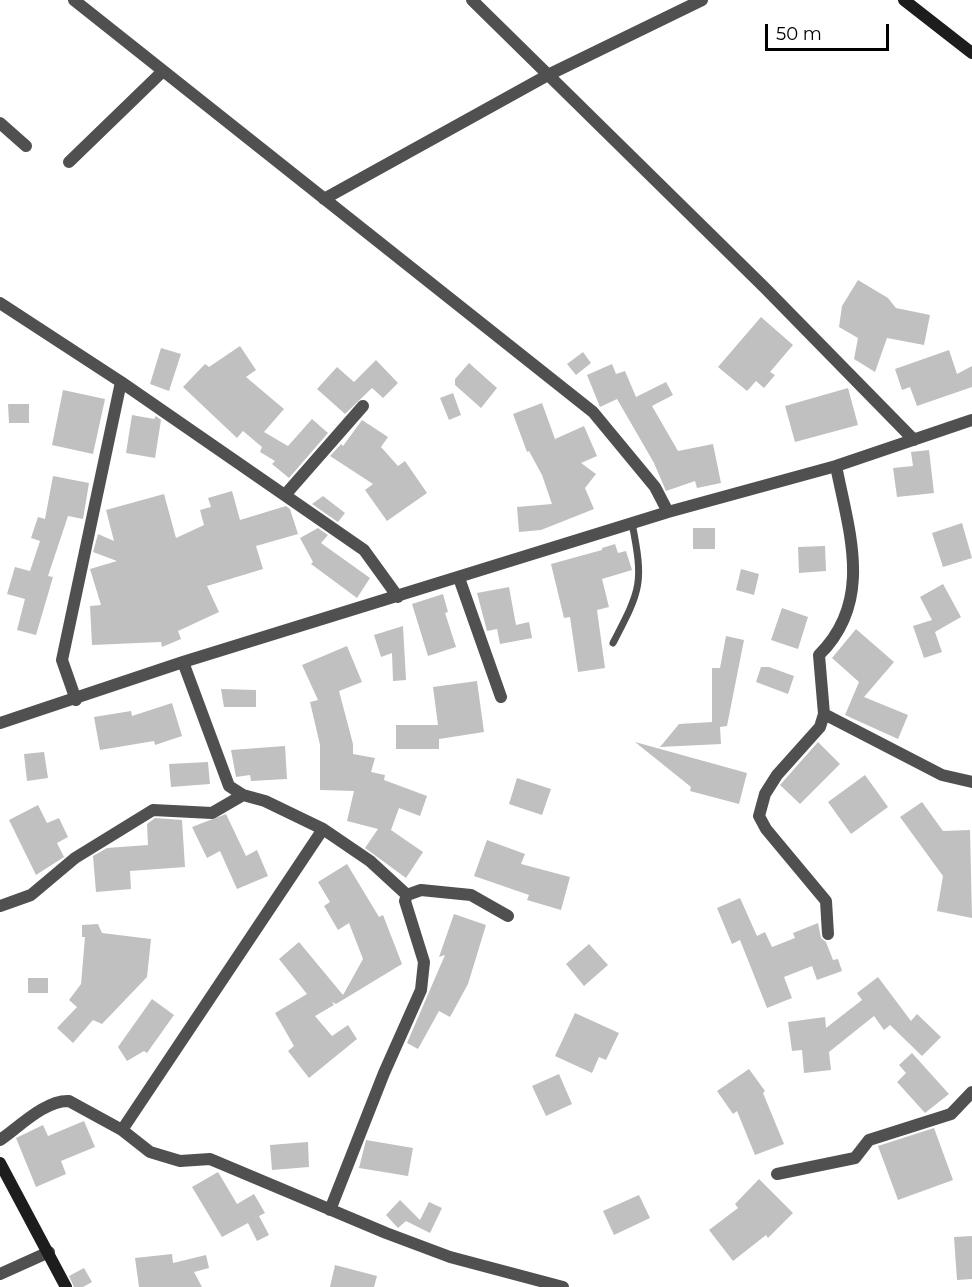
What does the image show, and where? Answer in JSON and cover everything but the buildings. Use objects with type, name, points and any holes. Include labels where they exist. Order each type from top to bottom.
[{"type":"street","points":[[74,0],[593,412],[655,487],[668,512]]},
{"type":"street","points":[[472,0],[765,288],[914,440]]},
{"type":"street","points":[[324,199],[548,75],[702,0]]},
{"type":"street","points":[[904,0],[972,53]]},
{"type":"street","points":[[69,162],[163,71]]},
{"type":"street","points":[[0,123],[26,146]]},
{"type":"street","points":[[0,303],[121,382],[364,550],[398,597]]},
{"type":"street","points":[[76,700],[62,660],[121,382]]},
{"type":"street","points":[[285,495],[363,406]]},
{"type":"street","points":[[0,723],[76,700],[183,662],[668,512],[836,466],[972,420]]},
{"type":"street","points":[[828,934],[826,901],[766,829],[759,816],[765,794],[777,775],[820,727],[824,714],[819,655],[834,640],[850,603],[855,561],[836,466]]},
{"type":"street","points":[[459,578],[501,697]]},
{"type":"street","points":[[183,662],[229,786],[243,795],[266,801],[323,829],[370,861],[406,895]]},
{"type":"street","points":[[824,714],[942,775],[972,782]]},
{"type":"street","points":[[0,906],[31,895],[75,858],[153,810],[212,813],[243,795]]},
{"type":"street","points":[[122,1130],[323,829]]},
{"type":"street","points":[[406,895],[421,890],[471,895],[508,916]]},
{"type":"street","points":[[330,1210],[384,1073],[422,990],[424,962],[405,901],[406,895]]},
{"type":"street","points":[[777,1174],[855,1158],[869,1140],[951,1114],[972,1092]]},
{"type":"street","points":[[0,1140],[47,1107],[60,1101],[69,1101],[122,1130],[150,1152],[180,1161],[210,1159],[330,1210],[450,1257],[563,1287]]},
{"type":"street","points":[[0,1163],[66,1287]]},
{"type":"street","points":[[0,1274],[49,1252]]},
{"type":"lane","points":[[613,644],[634,603],[640,583],[641,566],[632,523]]}]
